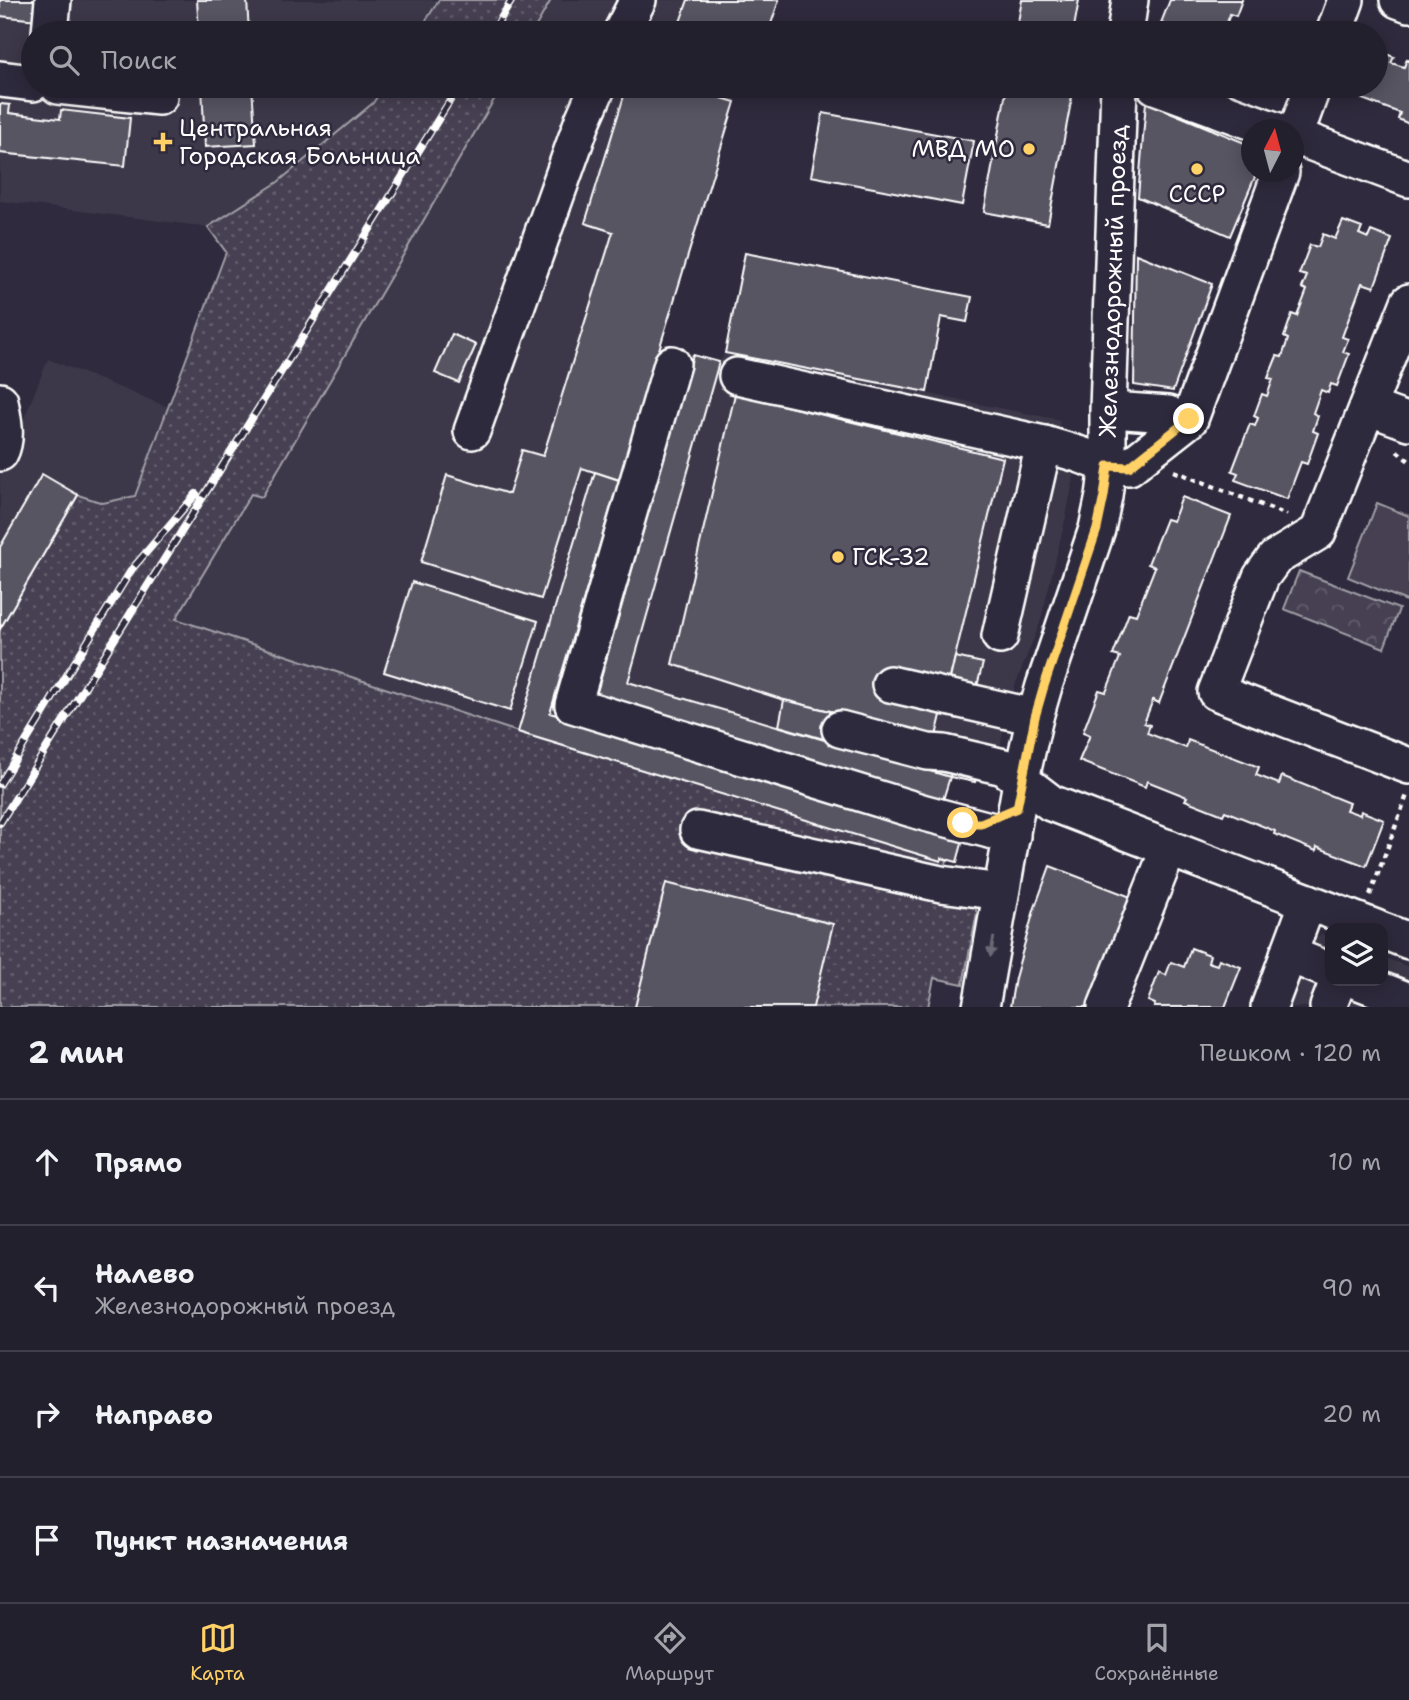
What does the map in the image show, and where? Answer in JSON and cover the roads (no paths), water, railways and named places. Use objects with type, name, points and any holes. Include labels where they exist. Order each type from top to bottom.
[{"type":"street","points":[[51,21],[53,0]]},
{"type":"street","points":[[627,21],[638,0]]},
{"type":"street","points":[[1127,21],[1130,0]]},
{"type":"street","points":[[1338,21],[1346,0]]},
{"type":"street","points":[[1398,0],[1409,4]]},
{"type":"street","points":[[0,79],[21,82]]},
{"type":"street","points":[[472,431],[593,98]]},
{"type":"street","name":"Железнодорожный проезд","points":[[981,1007],[1035,717],[1097,529],[1104,496],[1124,462],[1108,410],[1119,98]]},
{"type":"street","points":[[1188,98],[1245,119]]},
{"type":"street","points":[[1301,119],[1309,98]]},
{"type":"street","points":[[1304,141],[1409,179]]},
{"type":"street","points":[[737,376],[1044,444],[1078,454],[1124,462],[1189,419],[1277,182]]},
{"type":"street","points":[[1409,302],[1318,532],[1275,558],[1261,577],[1216,692],[1409,766]]},
{"type":"street","points":[[672,363],[573,705],[963,823],[981,823],[1017,808],[1051,803],[1363,923]]},
{"type":"street","points":[[0,401],[4,424],[4,445],[0,453]]},
{"type":"street","points":[[1368,407],[1409,422]]},
{"type":"street","points":[[1126,411],[1168,414]]},
{"type":"street","points":[[1000,636],[1044,444]]},
{"type":"street","points":[[890,684],[1035,717]]},
{"type":"street","points":[[839,729],[928,752],[944,753],[1004,767],[1017,808]]},
{"type":"street","points":[[698,830],[942,884],[1001,892]]},
{"type":"street","points":[[1107,1007],[1169,848]]},
{"type":"street","points":[[1269,1007],[1308,902]]},
{"type":"street","points":[[1388,933],[1409,941]]},
{"type":"street","points":[[1288,954],[1325,969]]},
{"type":"street","points":[[1328,1007],[1336,986]]},
{"type":"street","points":[[1370,986],[1409,1001]]},
{"type":"railway","points":[[499,21],[512,0]]},
{"type":"railway","points":[[0,823],[452,98]]},
{"type":"railway","points":[[0,784],[132,569],[196,494]]},
{"type":"place","name":"Центральная Городская Больница","points":[[163,142]]},
{"type":"place","name":"МВД МО","points":[[1029,149]]},
{"type":"place","name":"СССР","points":[[1197,169]]},
{"type":"place","name":"ГСК-32","points":[[838,557]]}]
